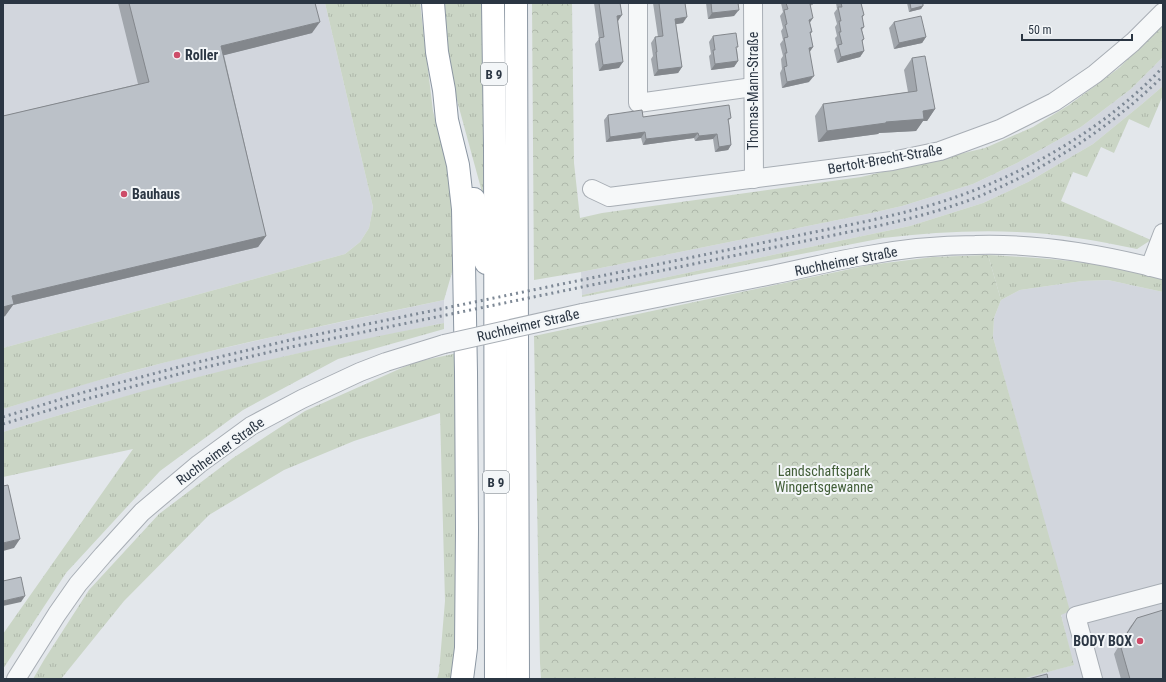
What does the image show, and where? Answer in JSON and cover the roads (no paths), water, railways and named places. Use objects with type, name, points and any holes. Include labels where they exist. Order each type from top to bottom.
[{"type":"highway","name":"B 9","points":[[433,3],[444,90],[454,111],[467,151],[482,254],[495,286]]},
{"type":"highway","name":"B 9","points":[[493,3],[496,679]]},
{"type":"highway","name":"B 9","points":[[516,3],[518,679]]},
{"type":"highway","points":[[444,90],[447,120],[458,165],[463,209],[464,237],[467,537],[466,648],[462,679]]},
{"type":"highway","points":[[518,617],[529,679]]},
{"type":"street","points":[[638,3],[638,103],[753,87]]},
{"type":"street","name":"Thomas-Mann-Straße","points":[[753,3],[754,179]]},
{"type":"street","name":"Bertolt-Brecht-Straße","points":[[592,189],[609,197],[892,161],[940,151],[1000,129],[1054,102],[1095,74],[1133,42],[1163,12]]},
{"type":"street","points":[[1156,268],[1163,233]]},
{"type":"street","name":"Ruchheimer Straße","points":[[16,679],[78,584],[142,512],[199,464],[252,426],[302,399],[360,372],[386,362],[444,344],[582,313],[863,256],[919,248],[975,245],[1029,246],[1074,251],[1156,268]]},
{"type":"street","points":[[1093,679],[1076,616],[1163,593]]},
{"type":"railway","points":[[3,417],[81,393],[190,364],[290,340],[868,221],[935,204],[1012,174],[1067,144],[1094,127],[1118,108],[1142,88],[1163,67]]},
{"type":"railway","points":[[3,424],[83,400],[194,370],[291,347],[873,227],[944,209],[994,190],[1046,164],[1071,149],[1119,115],[1163,76]]},
{"type":"place","name":"Roller","points":[[177,55]]},
{"type":"place","name":"Bauhaus","points":[[124,194]]},
{"type":"place","name":"BODY BOX","points":[[1140,641]]},
{"type":"park label","name":"Landschaftspark Wingertsgewanne","points":[[824,480]]}]
